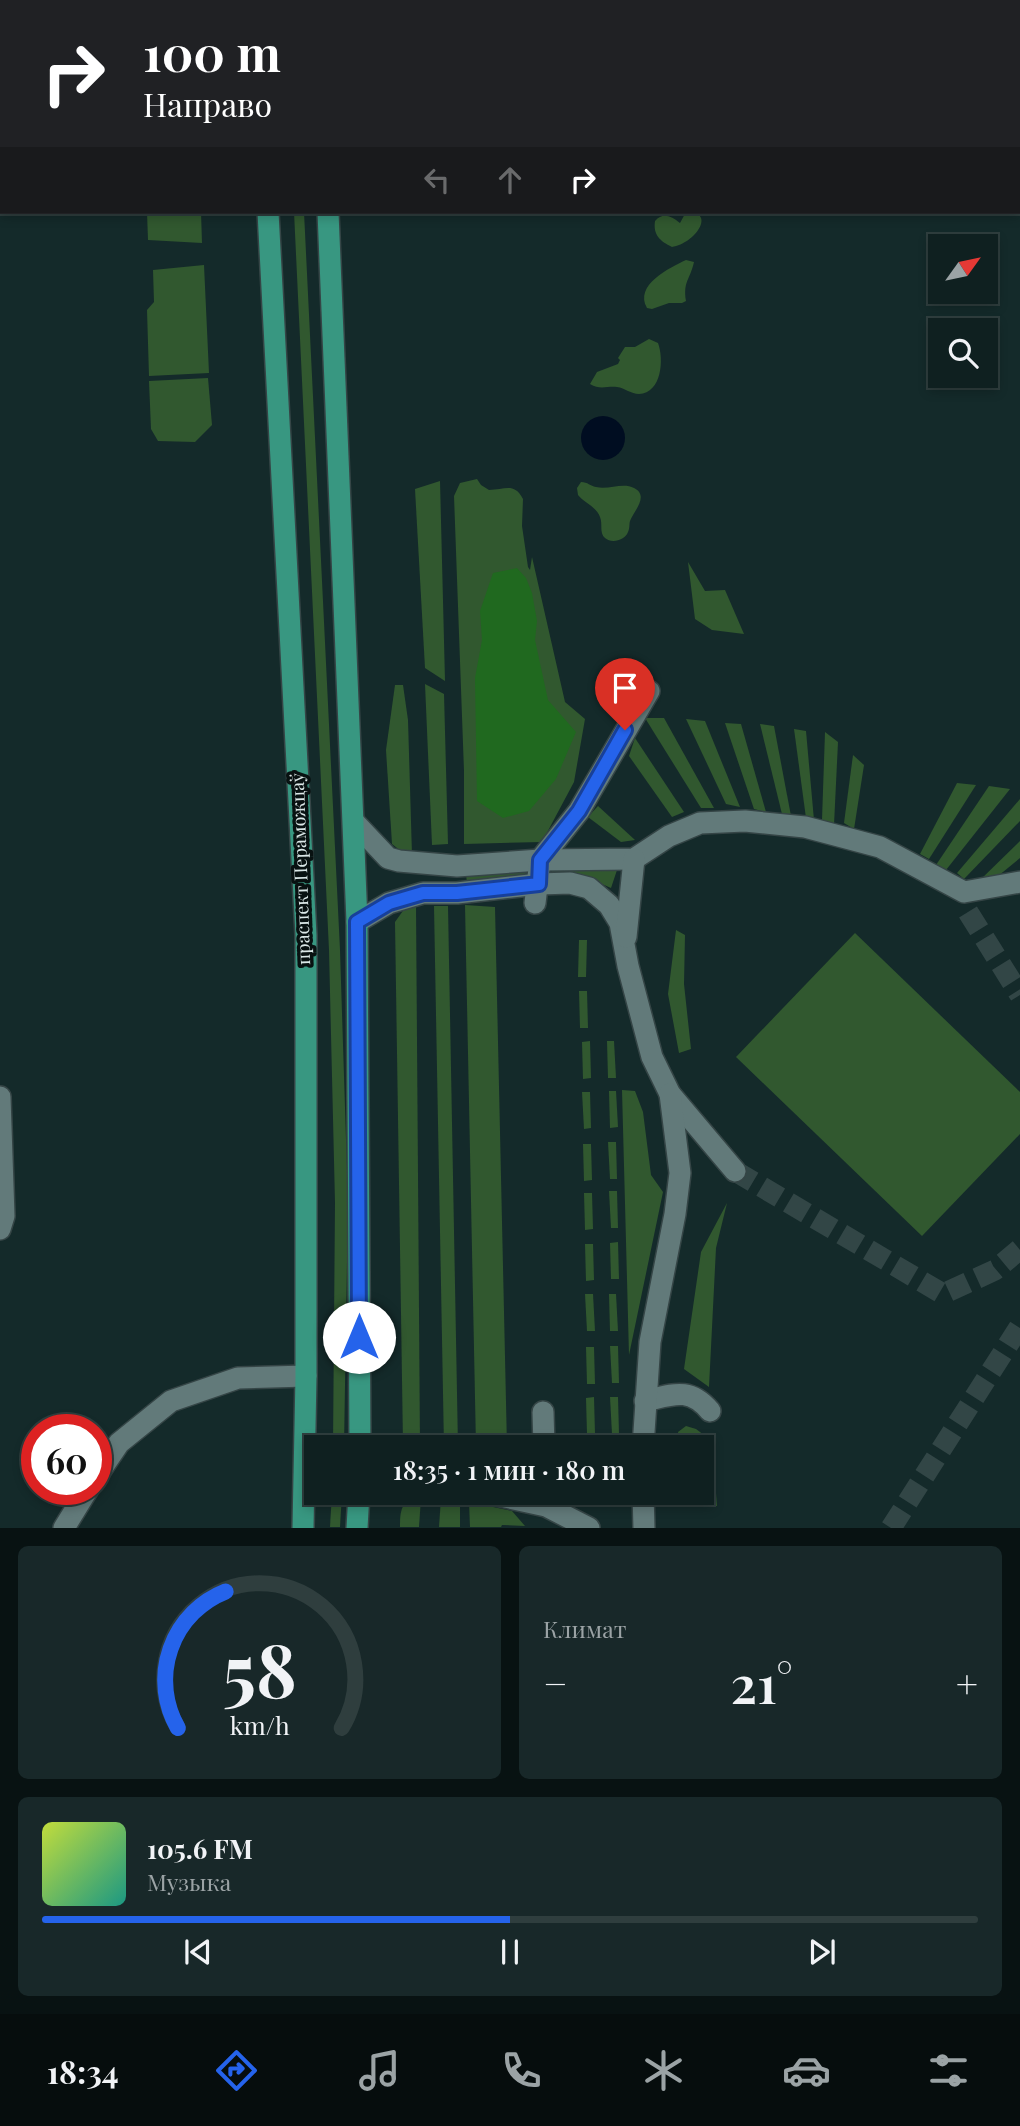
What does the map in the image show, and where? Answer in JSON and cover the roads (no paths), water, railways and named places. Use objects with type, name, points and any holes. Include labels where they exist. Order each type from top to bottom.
[{"type":"main road","name":"праспект Пераможцаў","points":[[268,214],[306,935],[306,1376],[303,1528]]},
{"type":"main road","points":[[328,214],[357,922],[360,1435]]},
{"type":"main road","points":[[357,1528],[358,1505]]},
{"type":"lane","points":[[537,893],[540,860],[579,811],[649,691]]},
{"type":"lane","points":[[354,822],[388,858],[457,866],[540,860],[634,859],[670,836],[700,823],[745,821],[805,827],[880,847],[966,902],[1020,882]]},
{"type":"lane","points":[[625,945],[634,859]]},
{"type":"lane","points":[[357,922],[389,903],[423,893],[537,893],[570,884],[589,888],[609,905],[620,923],[628,966],[652,1057],[670,1094],[735,1171]]},
{"type":"lane","points":[[644,1435],[650,1342],[680,1173],[670,1094]]},
{"type":"lane","points":[[0,1097],[4,1216],[0,1228]]},
{"type":"lane","points":[[112,1452],[118,1443],[171,1401],[238,1378],[306,1376]]},
{"type":"lane","points":[[645,1401],[680,1393],[700,1400],[710,1411]]},
{"type":"lane","points":[[543,1412],[544,1435]]},
{"type":"lane","points":[[64,1528],[78,1505]]},
{"type":"lane","points":[[546,1505],[546,1528]]},
{"type":"lane","points":[[555,1505],[589,1528]]},
{"type":"lane","points":[[643,1505],[644,1528]]},
{"type":"water","points":[[603,416],[619,422],[625,438],[619,454],[603,460],[587,454],[581,438],[587,422]]},
{"type":"tunnel","points":[[968,912],[1020,995]]},
{"type":"tunnel","points":[[735,1171],[943,1294],[995,1270],[1020,1249]]},
{"type":"tunnel","points":[[891,1528],[1020,1326]]}]
